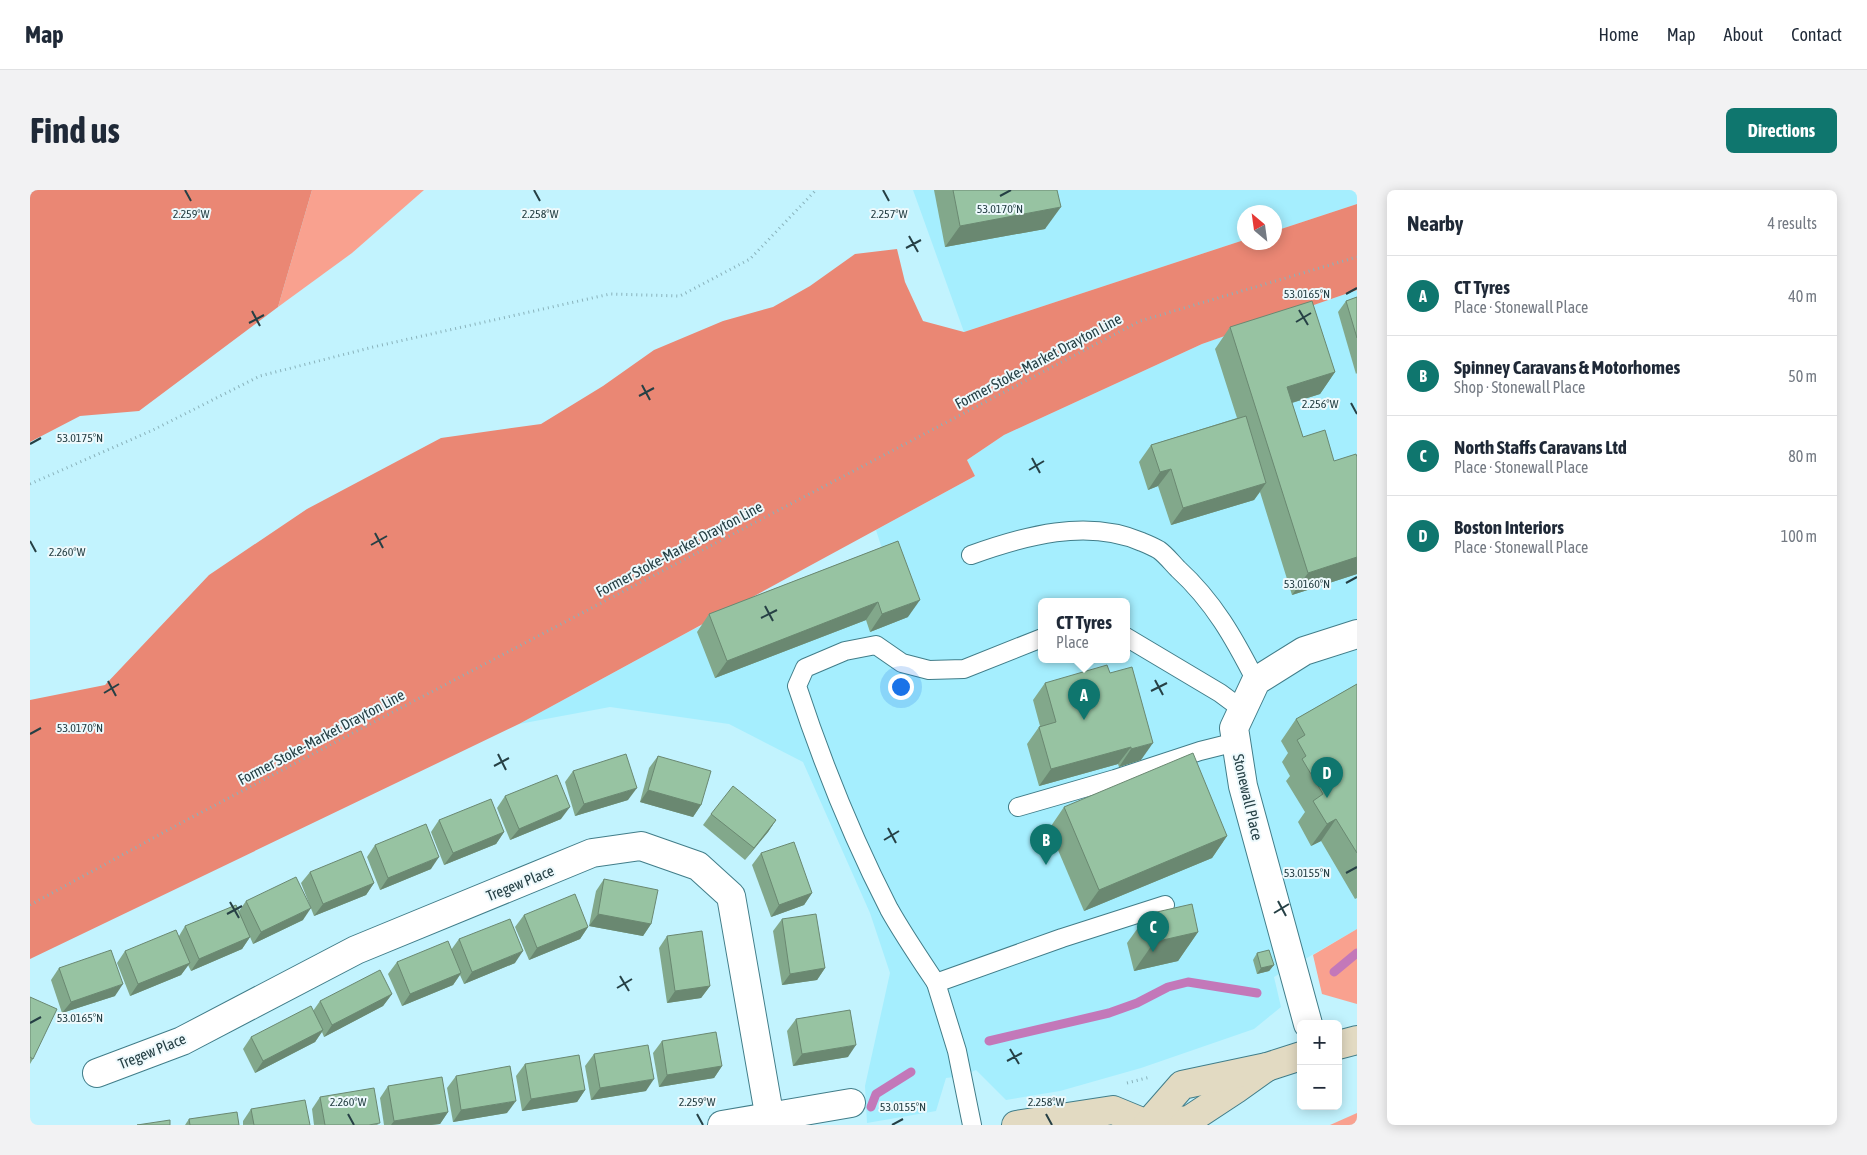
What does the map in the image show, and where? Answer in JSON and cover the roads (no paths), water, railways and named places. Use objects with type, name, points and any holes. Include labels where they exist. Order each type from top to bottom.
[{"type":"main road","points":[[1342,1044],[1357,1040]]},
{"type":"main road","points":[[1016,1125],[1113,1110],[1147,1125],[1189,1120],[1267,1067],[1297,1057]]},
{"type":"street","points":[[1256,681],[1304,651],[1357,634]]},
{"type":"street","name":"Stonewall Place","points":[[1256,681],[1234,728],[1242,786],[1307,1020]]},
{"type":"street","name":"Tregew Place","points":[[97,1072],[182,1041],[356,950],[592,853],[641,846],[698,866],[732,896],[771,1121]]},
{"type":"street","points":[[722,1125],[771,1121],[851,1103]]},
{"type":"lane","points":[[971,554],[1008,541],[1045,533],[1110,532],[1158,549],[1192,582],[1222,620],[1235,640],[1256,681]]},
{"type":"lane","points":[[1130,639],[1243,710]]},
{"type":"lane","points":[[972,1125],[957,1051],[936,984],[890,910],[851,830],[797,686],[805,668],[845,652],[876,645],[902,663],[929,670],[964,669],[1038,640]]},
{"type":"lane","points":[[1018,807],[1115,779],[1200,751],[1236,742]]},
{"type":"lane","points":[[936,984],[1062,938],[1165,905]]},
{"type":"waterway","points":[[1334,972],[1357,953]]},
{"type":"waterway","points":[[989,1041],[1109,1013],[1137,1003],[1168,987],[1188,982],[1257,993]]},
{"type":"waterway","points":[[871,1107],[876,1094],[911,1072]]},
{"type":"place","name":"CT Tyres","points":[[1084,720]]},
{"type":"place","name":"Boston Interiors","points":[[1327,798]]},
{"type":"place","name":"Spinney Caravans & Motorhomes","points":[[1046,865]]},
{"type":"place","name":"North Staffs Caravans Ltd","points":[[1153,952]]}]
